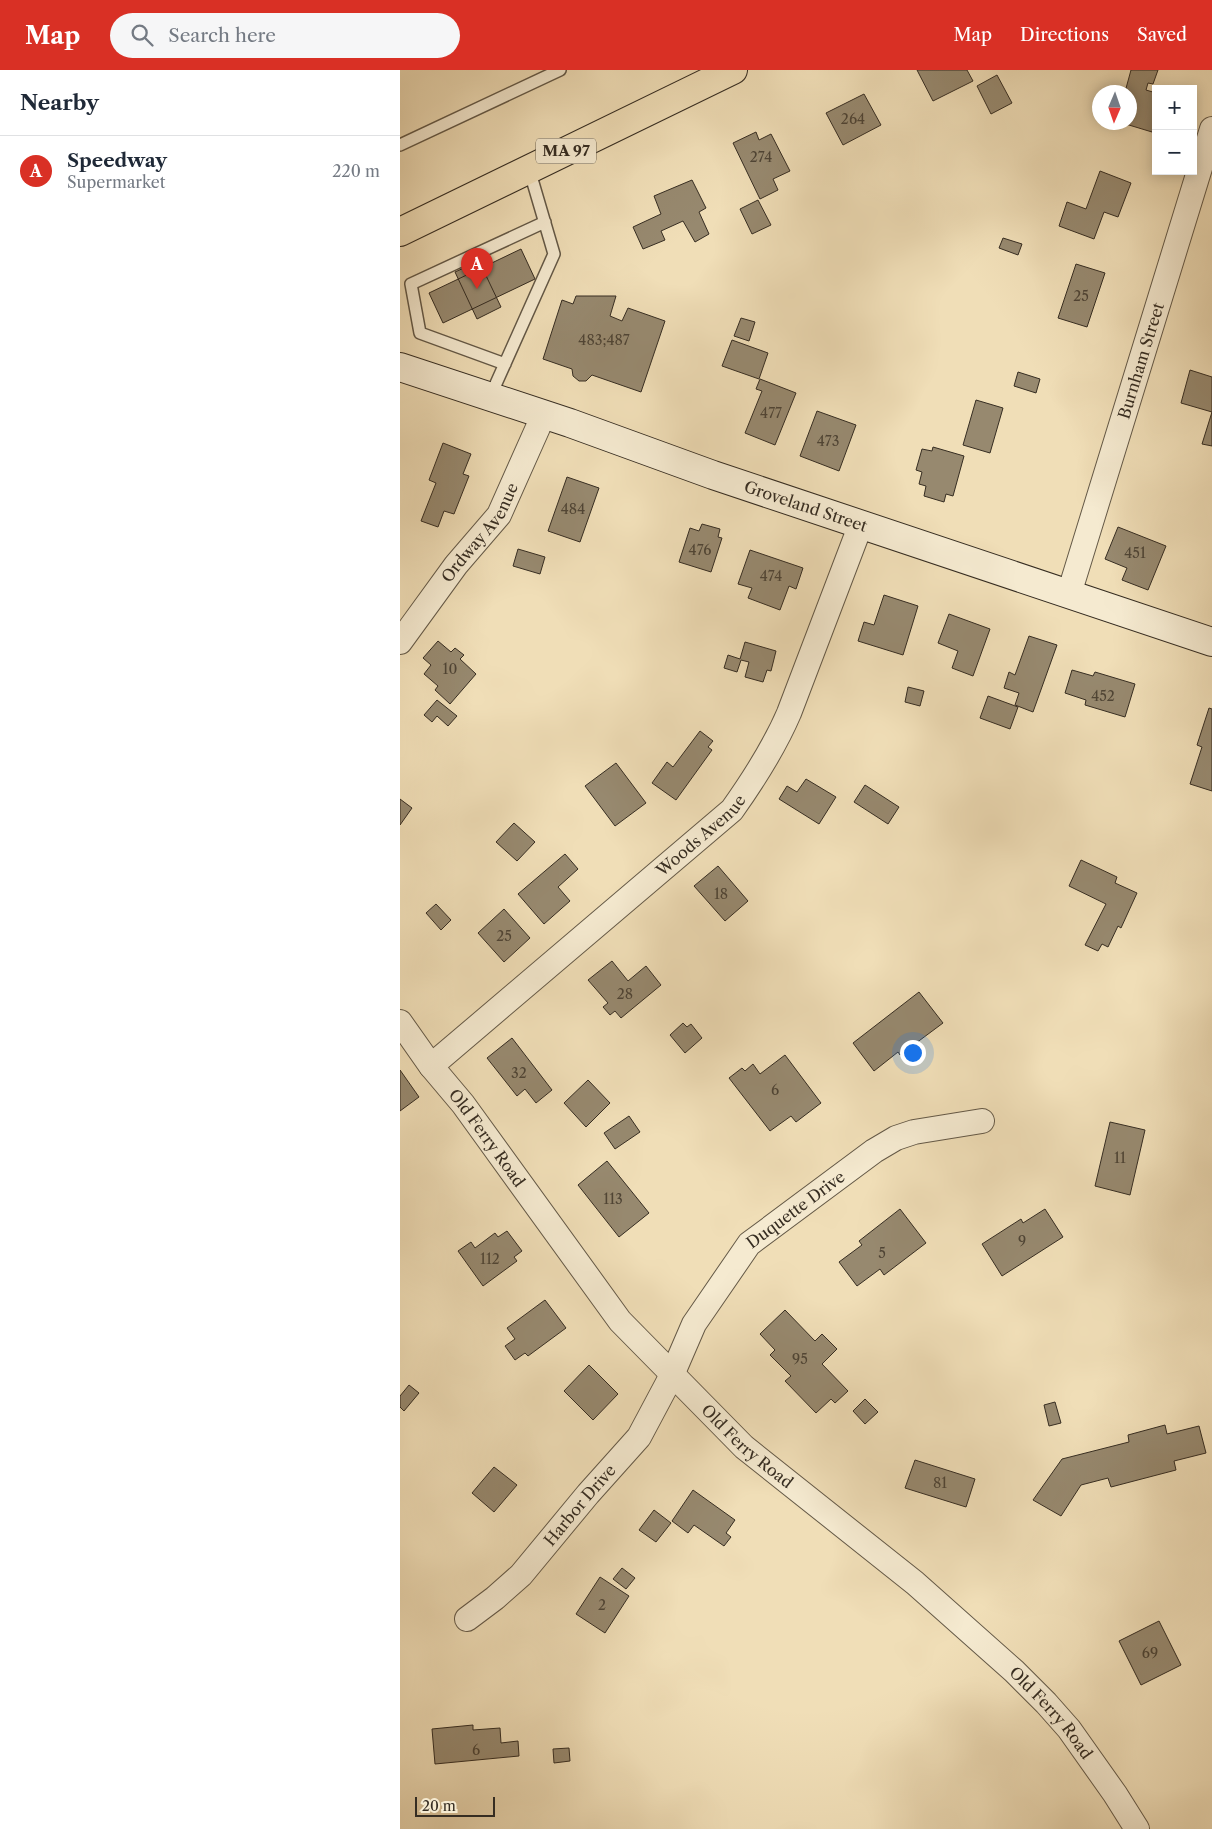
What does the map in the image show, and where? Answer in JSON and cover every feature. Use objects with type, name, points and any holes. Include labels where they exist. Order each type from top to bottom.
[{"type":"main road","name":"MA 97","points":[[400,232],[733,70]]},
{"type":"main road","name":"Groveland Street","points":[[400,367],[544,414],[713,474],[1212,642]]},
{"type":"street","name":"Burnham Street","points":[[1069,594],[1212,129]]},
{"type":"street","name":"Ordway Avenue","points":[[400,642],[456,565],[499,515],[544,414]]},
{"type":"street","name":"Woods Avenue","points":[[431,1066],[732,810],[759,771],[780,734],[862,524]]},
{"type":"street","name":"Old Ferry Road","points":[[400,1022],[431,1066],[463,1104],[620,1321],[744,1447],[915,1583],[1014,1671],[1069,1729],[1137,1829]]},
{"type":"street","name":"Duquette Drive","points":[[672,1375],[694,1324],[749,1244],[874,1151],[896,1138],[931,1128],[982,1121]]},
{"type":"street","name":"Harbor Drive","points":[[467,1619],[495,1598],[520,1575],[639,1437],[672,1375]]},
{"type":"lane","points":[[400,145],[560,70]]},
{"type":"lane","points":[[490,397],[554,254],[529,169]]},
{"type":"lane","points":[[505,364],[420,333],[411,284],[545,222]]},
{"type":"building","points":[[917,70],[967,70],[973,81],[933,101]]},
{"type":"building","points":[[1131,70],[1158,70],[1153,84],[1148,83],[1146,90],[1152,92],[1152,132],[1137,127],[1137,85],[1127,85]]},
{"type":"building","points":[[997,75],[1012,103],[991,114],[977,86]]},
{"type":"building","points":[[864,94],[881,125],[843,145],[826,113]]},
{"type":"building","points":[[756,132],[759,140],[771,134],[790,171],[773,179],[778,190],[760,199],[733,143]]},
{"type":"building","points":[[1100,171],[1131,183],[1118,217],[1104,212],[1094,239],[1059,226],[1067,202],[1086,209]]},
{"type":"building","points":[[692,180],[706,208],[699,212],[709,234],[695,242],[683,221],[661,231],[665,240],[643,249],[633,227],[661,214],[654,196]]},
{"type":"building","points":[[758,200],[771,225],[752,234],[740,209]]},
{"type":"building","points":[[1003,238],[1022,244],[1018,255],[999,248]]},
{"type":"building","points":[[521,249],[535,279],[443,323],[429,293]]},
{"type":"building","points":[[479,261],[501,307],[477,319],[455,272]]},
{"type":"building","points":[[1076,264],[1105,273],[1087,327],[1058,318]]},
{"type":"building","points":[[576,296],[616,296],[610,316],[622,321],[628,308],[665,321],[641,392],[592,375],[586,381],[579,381],[573,376],[572,369],[543,359],[562,300],[573,304]]},
{"type":"building","points":[[741,318],[755,322],[749,341],[734,336]]},
{"type":"building","points":[[732,340],[768,353],[759,379],[722,366]]},
{"type":"building","points":[[1190,370],[1212,377],[1212,412],[1181,403]]},
{"type":"building","points":[[1018,372],[1040,379],[1036,393],[1014,386]]},
{"type":"building","points":[[760,379],[796,393],[775,445],[745,433],[762,391],[756,389]]},
{"type":"building","points":[[976,400],[1003,408],[990,453],[963,445]]},
{"type":"building","points":[[817,411],[856,425],[839,471],[800,456]]},
{"type":"building","points":[[1212,412],[1212,446],[1202,444]]},
{"type":"building","points":[[443,443],[471,454],[463,474],[469,476],[454,514],[444,511],[438,527],[421,521],[436,483],[429,480]]},
{"type":"building","points":[[933,447],[964,456],[953,496],[946,494],[944,502],[924,496],[926,486],[919,484],[922,472],[916,470],[922,449],[932,451]]},
{"type":"building","points":[[567,477],[599,488],[580,542],[548,531]]},
{"type":"building","points":[[702,524],[720,529],[718,537],[722,538],[711,572],[679,562],[690,528],[699,531]]},
{"type":"building","points":[[1118,527],[1166,546],[1148,590],[1122,580],[1127,568],[1105,559]]},
{"type":"building","points":[[518,549],[545,557],[540,574],[513,566]]},
{"type":"building","points":[[750,550],[803,568],[796,589],[789,586],[780,610],[748,598],[752,588],[738,584]]},
{"type":"building","points":[[884,595],[918,606],[903,655],[858,641],[864,622],[874,625]]},
{"type":"building","points":[[949,614],[990,629],[973,676],[952,668],[958,651],[938,643]]},
{"type":"building","points":[[1029,636],[1057,645],[1033,712],[1015,705],[1019,693],[1004,688],[1009,672],[1015,675]]},
{"type":"building","points":[[438,641],[451,652],[455,648],[464,655],[460,659],[476,674],[450,704],[435,690],[438,686],[424,674],[431,665],[423,658]]},
{"type":"building","points":[[745,642],[776,651],[771,671],[767,670],[763,682],[745,677],[749,662],[741,660],[737,672],[724,668],[728,655],[740,659]]},
{"type":"building","points":[[1072,670],[1093,676],[1095,672],[1135,684],[1125,717],[1085,705],[1086,700],[1065,693]]},
{"type":"building","points":[[908,687],[924,691],[920,706],[905,702]]},
{"type":"building","points":[[988,696],[1018,707],[1010,729],[980,718]]},
{"type":"building","points":[[437,700],[457,716],[448,726],[437,716],[432,722],[424,715]]},
{"type":"building","points":[[1209,708],[1212,709],[1212,791],[1190,784],[1202,747],[1197,745]]},
{"type":"building","points":[[700,731],[713,741],[708,747],[712,750],[676,800],[652,783],[667,762],[673,767]]},
{"type":"building","points":[[616,763],[646,803],[615,826],[585,786]]},
{"type":"building","points":[[806,779],[836,797],[819,824],[779,799],[787,786],[797,792]]},
{"type":"building","points":[[865,785],[899,807],[888,824],[854,802]]},
{"type":"building","points":[[400,799],[412,808],[400,825]]},
{"type":"building","points":[[514,823],[535,842],[517,861],[496,842]]},
{"type":"building","points":[[565,854],[578,869],[558,887],[570,901],[544,924],[518,894]]},
{"type":"building","points":[[1081,860],[1117,877],[1115,883],[1137,893],[1121,928],[1118,926],[1108,947],[1102,944],[1098,951],[1085,945],[1106,904],[1069,886]]},
{"type":"building","points":[[718,866],[748,901],[725,921],[694,886]]},
{"type":"building","points":[[436,904],[451,920],[441,930],[426,913]]},
{"type":"building","points":[[504,909],[530,938],[504,962],[478,933]]},
{"type":"building","points":[[612,961],[628,981],[646,966],[661,985],[621,1018],[615,1011],[610,1015],[603,1007],[608,1003],[588,980]]},
{"type":"building","points":[[919,992],[943,1023],[900,1055],[898,1052],[874,1071],[853,1043]]},
{"type":"building","points":[[683,1023],[687,1027],[691,1024],[702,1038],[685,1053],[670,1035]]},
{"type":"building","points":[[512,1038],[552,1090],[536,1103],[525,1089],[517,1096],[487,1058]]},
{"type":"building","points":[[785,1055],[821,1103],[796,1122],[791,1116],[770,1131],[729,1078],[742,1068],[745,1071],[753,1064],[760,1074]]},
{"type":"building","points":[[400,1070],[419,1097],[400,1111]]},
{"type":"building","points":[[588,1080],[610,1103],[586,1127],[564,1103]]},
{"type":"building","points":[[629,1116],[640,1132],[615,1149],[604,1133]]},
{"type":"building","points":[[1110,1122],[1145,1130],[1130,1195],[1095,1186]]},
{"type":"building","points":[[607,1161],[649,1213],[619,1237],[578,1185]]},
{"type":"building","points":[[900,1209],[926,1243],[884,1275],[880,1269],[857,1286],[839,1262],[862,1245],[859,1241]]},
{"type":"building","points":[[1045,1209],[1063,1237],[1002,1276],[982,1244],[1021,1219],[1023,1223]]},
{"type":"building","points":[[507,1231],[522,1251],[514,1257],[517,1261],[483,1286],[458,1251],[471,1242],[475,1248],[495,1233],[498,1237]]},
{"type":"building","points":[[545,1300],[566,1328],[528,1356],[525,1353],[515,1360],[505,1346],[515,1339],[507,1328]]},
{"type":"building","points":[[785,1310],[815,1341],[822,1334],[837,1349],[822,1364],[848,1391],[835,1403],[831,1399],[816,1413],[785,1381],[791,1376],[770,1355],[775,1350],[760,1334]]},
{"type":"building","points":[[589,1365],[618,1394],[593,1420],[564,1391]]},
{"type":"building","points":[[409,1385],[419,1393],[404,1411],[400,1407],[400,1396]]},
{"type":"building","points":[[865,1399],[878,1412],[865,1424],[853,1411]]},
{"type":"building","points":[[1055,1402],[1061,1423],[1049,1426],[1044,1405]]},
{"type":"building","points":[[1165,1425],[1167,1434],[1199,1426],[1206,1453],[1174,1461],[1176,1470],[1111,1487],[1108,1478],[1081,1485],[1061,1516],[1033,1500],[1062,1459],[1129,1442],[1128,1435]]},
{"type":"building","points":[[915,1460],[975,1479],[966,1507],[905,1488]]},
{"type":"building","points":[[494,1467],[517,1485],[494,1512],[472,1493]]},
{"type":"building","points":[[693,1490],[735,1520],[726,1533],[731,1537],[724,1546],[694,1525],[688,1533],[672,1521]]},
{"type":"building","points":[[654,1510],[671,1523],[656,1542],[639,1530]]},
{"type":"building","points":[[622,1568],[635,1578],[626,1589],[613,1579]]},
{"type":"building","points":[[600,1577],[629,1596],[605,1633],[576,1614]]},
{"type":"building","points":[[1159,1621],[1181,1665],[1141,1685],[1119,1641]]},
{"type":"building","points":[[473,1725],[473,1730],[500,1728],[501,1743],[518,1741],[519,1756],[435,1764],[432,1729]]},
{"type":"building","points":[[569,1748],[570,1761],[554,1763],[553,1749]]},
{"type":"place","name":"Speedway","points":[[477,289]]}]
